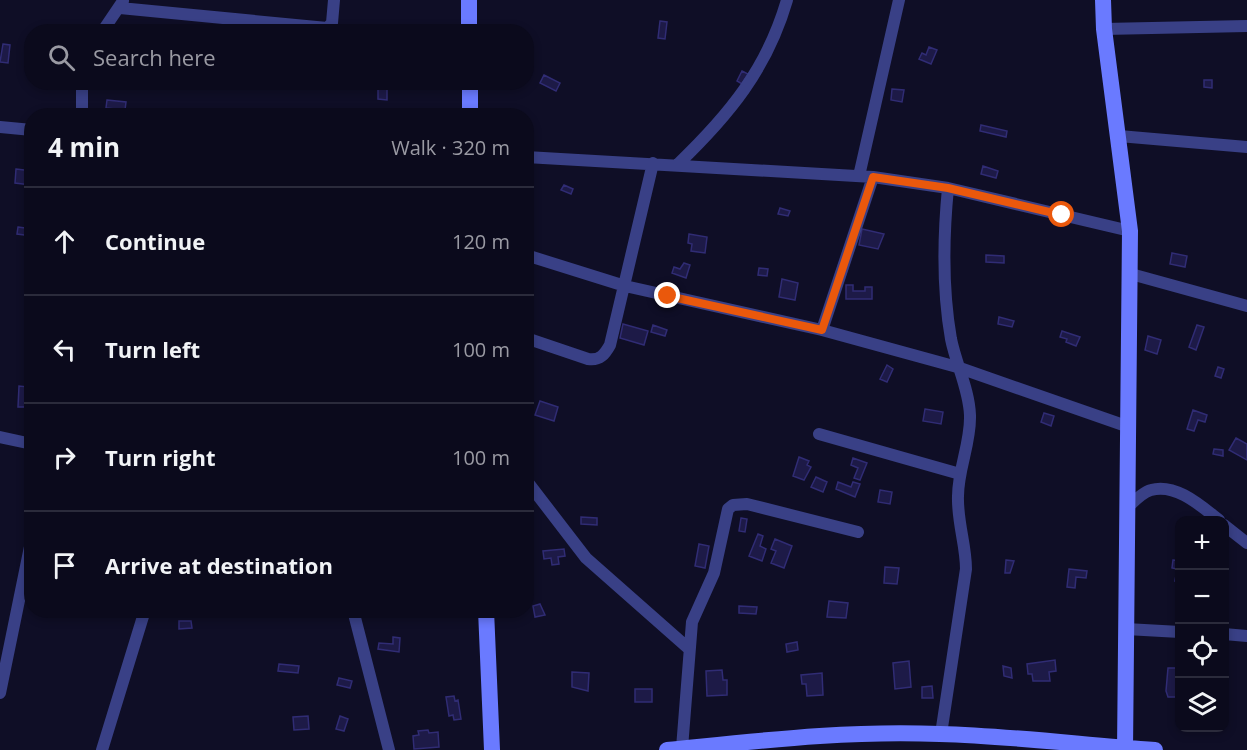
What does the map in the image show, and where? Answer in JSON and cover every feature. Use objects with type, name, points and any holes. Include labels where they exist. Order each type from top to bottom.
[{"type":"street","points":[[331,24],[334,0]]},
{"type":"street","points":[[462,0],[469,0],[469,24]]},
{"type":"street","points":[[678,164],[720,125],[754,76],[778,30],[787,0]]},
{"type":"street","points":[[859,176],[899,0]]},
{"type":"street","points":[[1103,0],[1104,29],[1130,231],[1125,749]]},
{"type":"street","points":[[108,24],[122,4],[293,24]]},
{"type":"street","points":[[1104,29],[1247,26]]},
{"type":"street","points":[[82,90],[82,108]]},
{"type":"street","points":[[470,90],[470,108]]},
{"type":"street","points":[[0,128],[24,130]]},
{"type":"street","points":[[1119,136],[1247,147]]},
{"type":"street","points":[[534,157],[873,177],[948,188],[1130,231]]},
{"type":"street","points":[[534,341],[575,357],[593,360],[602,356],[610,345],[653,163]]},
{"type":"street","points":[[822,330],[873,177]]},
{"type":"street","points":[[941,734],[966,569],[966,550],[957,498],[969,433],[970,413],[957,367],[945,301],[942,243],[948,188]]},
{"type":"street","points":[[534,258],[624,286],[822,330],[957,367],[1129,427]]},
{"type":"street","points":[[1131,274],[1247,306]]},
{"type":"street","points":[[819,434],[960,474]]},
{"type":"street","points":[[0,436],[24,442]]},
{"type":"street","points":[[1128,507],[1149,490],[1162,489],[1192,500],[1214,516]]},
{"type":"street","points":[[534,490],[586,558],[688,648]]},
{"type":"street","points":[[858,532],[747,504],[733,505],[724,517],[714,573],[692,622],[688,648],[685,749],[830,735],[941,734],[1005,744],[1155,750]]},
{"type":"street","points":[[1229,529],[1247,543]]},
{"type":"street","points":[[0,693],[24,576]]},
{"type":"street","points":[[102,750],[143,618]]},
{"type":"street","points":[[355,618],[389,750]]},
{"type":"street","points":[[486,618],[492,750]]},
{"type":"street","points":[[1126,629],[1175,632]]},
{"type":"street","points":[[1229,634],[1247,636]]},
{"type":"building","points":[[660,21],[667,22],[665,39],[658,38]]},
{"type":"building","points":[[3,44],[10,45],[8,63],[0,62]]},
{"type":"building","points":[[929,47],[937,50],[931,64],[919,59],[922,53],[926,55]]},
{"type":"building","points":[[742,71],[748,74],[742,84],[737,81]]},
{"type":"building","points":[[544,75],[560,83],[556,91],[540,83]]},
{"type":"building","points":[[1204,80],[1212,80],[1212,88],[1204,87]]},
{"type":"building","points":[[892,89],[904,90],[902,102],[891,100]]},
{"type":"building","points":[[378,90],[387,90],[387,100],[378,99]]},
{"type":"building","points":[[107,100],[126,102],[125,108],[106,108]]},
{"type":"building","points":[[981,125],[1007,131],[1006,137],[980,131]]},
{"type":"building","points":[[983,166],[998,171],[996,178],[981,174]]},
{"type":"building","points":[[16,169],[24,170],[24,184],[15,183]]},
{"type":"building","points":[[564,185],[573,189],[571,194],[561,190]]},
{"type":"building","points":[[780,208],[790,211],[788,216],[778,214]]},
{"type":"building","points":[[18,227],[24,228],[24,235],[17,234]]},
{"type":"building","points":[[862,229],[884,234],[878,249],[859,245]]},
{"type":"building","points":[[689,234],[707,237],[705,253],[691,251],[692,244],[688,243]]},
{"type":"building","points":[[1172,253],[1187,256],[1185,267],[1170,264]]},
{"type":"building","points":[[986,255],[1004,256],[1004,263],[986,262]]},
{"type":"building","points":[[684,263],[690,265],[686,278],[672,273],[674,267],[680,269]]},
{"type":"building","points":[[759,268],[768,269],[767,276],[758,275]]},
{"type":"building","points":[[782,279],[798,283],[795,300],[779,297]]},
{"type":"building","points":[[846,285],[853,285],[853,291],[865,291],[865,287],[872,287],[872,299],[846,299]]},
{"type":"building","points":[[999,317],[1014,321],[1012,327],[998,324]]},
{"type":"building","points":[[623,324],[648,331],[644,345],[620,338]]},
{"type":"building","points":[[653,325],[667,330],[665,336],[651,332]]},
{"type":"building","points":[[1197,325],[1204,327],[1196,350],[1189,347]]},
{"type":"building","points":[[1062,331],[1080,337],[1076,346],[1060,337]]},
{"type":"building","points":[[1148,336],[1161,340],[1157,354],[1145,350]]},
{"type":"building","points":[[887,365],[893,369],[887,382],[880,379]]},
{"type":"building","points":[[1218,367],[1224,369],[1221,378],[1215,376]]},
{"type":"building","points":[[19,386],[24,387],[24,407],[18,407]]},
{"type":"building","points":[[540,401],[558,407],[554,421],[535,415]]},
{"type":"building","points":[[925,409],[943,412],[941,424],[923,421]]},
{"type":"building","points":[[1193,410],[1207,415],[1205,422],[1198,420],[1194,431],[1187,429]]},
{"type":"building","points":[[1044,413],[1054,416],[1051,426],[1041,422]]},
{"type":"building","points":[[1236,438],[1247,444],[1247,460],[1229,450]]},
{"type":"building","points":[[1214,449],[1223,450],[1223,456],[1213,454]]},
{"type":"building","points":[[799,457],[809,461],[807,465],[811,467],[804,480],[793,476]]},
{"type":"building","points":[[853,458],[867,463],[860,480],[854,478],[858,468],[851,465]]},
{"type":"building","points":[[816,477],[827,482],[823,492],[811,487]]},
{"type":"building","points":[[838,482],[851,487],[853,482],[860,484],[855,497],[836,489]]},
{"type":"building","points":[[880,490],[892,492],[890,504],[878,502]]},
{"type":"building","points":[[581,517],[597,518],[597,525],[581,524]]},
{"type":"building","points":[[741,518],[747,519],[745,532],[739,531]]},
{"type":"building","points":[[758,534],[763,536],[760,546],[766,549],[762,561],[749,556]]},
{"type":"building","points":[[775,539],[792,546],[784,568],[771,563],[776,551],[771,549]]},
{"type":"building","points":[[699,544],[709,546],[705,568],[695,566]]},
{"type":"building","points":[[564,549],[565,556],[558,557],[559,564],[552,565],[551,558],[544,559],[543,551]]},
{"type":"building","points":[[1006,560],[1014,561],[1010,573],[1005,573]]},
{"type":"building","points":[[885,567],[899,568],[897,584],[884,583]]},
{"type":"building","points":[[1069,569],[1087,571],[1086,578],[1076,577],[1075,588],[1067,587]]},
{"type":"building","points":[[829,601],[848,603],[846,618],[827,617]]},
{"type":"building","points":[[540,604],[545,615],[535,617],[534,606]]},
{"type":"building","points":[[739,606],[757,607],[756,614],[739,613]]},
{"type":"building","points":[[179,621],[191,621],[192,628],[179,629]]},
{"type":"building","points":[[393,637],[400,638],[399,652],[378,649],[379,643],[393,644]]},
{"type":"building","points":[[797,642],[798,650],[787,652],[786,644]]},
{"type":"building","points":[[1055,660],[1056,671],[1049,672],[1050,681],[1033,681],[1032,674],[1028,674],[1027,664]]},
{"type":"building","points":[[909,661],[911,687],[895,689],[893,663]]},
{"type":"building","points":[[279,664],[299,666],[298,673],[278,671]]},
{"type":"building","points":[[1003,666],[1011,668],[1012,678],[1004,676]]},
{"type":"building","points":[[1168,668],[1175,668],[1175,697],[1168,697],[1166,691]]},
{"type":"building","points":[[722,670],[723,680],[727,680],[727,695],[707,696],[706,671]]},
{"type":"building","points":[[572,672],[589,673],[588,691],[572,687]]},
{"type":"building","points":[[822,673],[823,695],[807,696],[806,684],[802,684],[801,675]]},
{"type":"building","points":[[339,678],[352,681],[350,688],[337,685]]},
{"type":"building","points":[[932,686],[933,698],[922,698],[922,687]]},
{"type":"building","points":[[635,689],[652,689],[652,702],[635,702]]},
{"type":"building","points":[[454,696],[455,701],[458,700],[461,719],[454,720],[453,715],[449,716],[446,697]]},
{"type":"building","points":[[308,716],[309,729],[294,730],[293,717]]},
{"type":"building","points":[[340,716],[348,719],[344,731],[336,729]]},
{"type":"building","points":[[428,730],[429,733],[438,732],[439,747],[414,749],[413,736],[419,735],[418,731]]},
{"type":"route","points":[[668,296],[822,330],[873,177],[948,188],[1062,215]]}]
